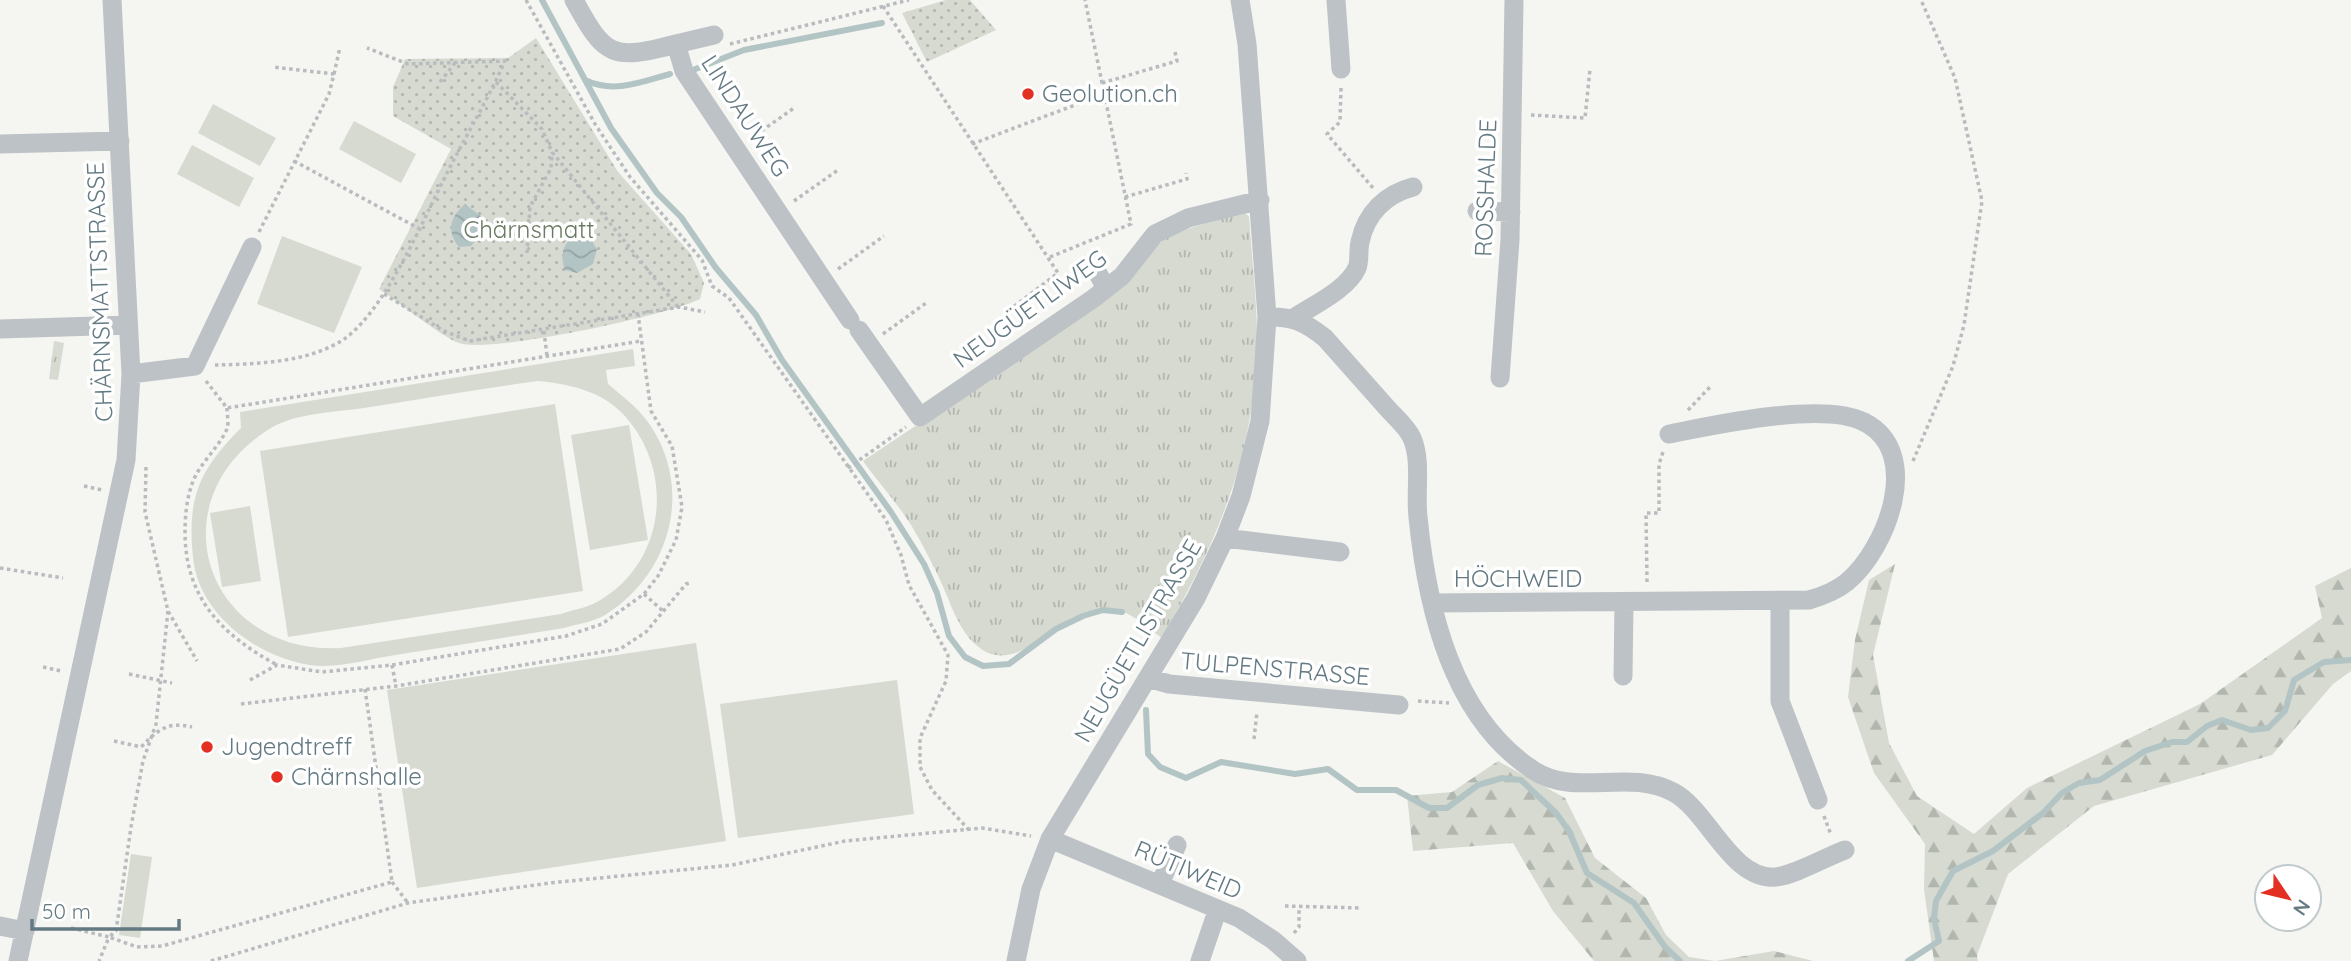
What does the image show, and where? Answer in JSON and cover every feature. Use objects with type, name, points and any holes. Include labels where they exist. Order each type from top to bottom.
[{"type":"street","name":"CHÄRNSMATTSTRASSE","points":[[18,961],[77,668],[126,460],[131,373],[113,0]]},
{"type":"street","name":"LINDAUWEG","points":[[574,0],[593,35],[612,50],[634,54],[676,44],[684,71],[859,331]]},
{"type":"street","name":"NEUGÜETLISTRASSE","points":[[1016,961],[1031,889],[1050,839],[1196,597],[1226,538],[1241,496],[1261,421],[1267,317],[1260,200],[1240,0]]},
{"type":"street","points":[[1336,0],[1341,69]]},
{"type":"street","name":"ROSSHALDE","points":[[1500,378],[1511,212],[1514,0]]},
{"type":"street","points":[[676,44],[721,40]]},
{"type":"street","points":[[0,144],[120,141]]},
{"type":"street","points":[[1294,318],[1347,282],[1358,267],[1360,240],[1369,218],[1383,200],[1396,191],[1413,187]]},
{"type":"street","name":"NEUGÜETLIWEG","points":[[920,417],[1107,288],[1122,276],[1155,234],[1209,211],[1260,200]]},
{"type":"street","points":[[1477,211],[1511,212]]},
{"type":"street","points":[[131,373],[195,366],[252,247]]},
{"type":"street","points":[[1092,263],[1107,288]]},
{"type":"street","points":[[1267,317],[1294,318],[1308,324],[1325,338],[1412,438],[1416,456],[1418,515],[1433,603]]},
{"type":"street","points":[[0,329],[128,326]]},
{"type":"street","points":[[859,331],[920,417]]},
{"type":"street","name":"HÖCHWEID","points":[[1669,434],[1828,413],[1864,422],[1887,442],[1896,475],[1894,504],[1874,547],[1858,571],[1848,581],[1824,596],[1780,603],[1433,603],[1450,659],[1472,705],[1508,750],[1536,772],[1562,781],[1578,783],[1635,780],[1673,792],[1693,808],[1742,867],[1757,874],[1776,877],[1841,852]]},
{"type":"street","points":[[1226,538],[1340,552]]},
{"type":"street","points":[[1780,603],[1780,701],[1818,800]]},
{"type":"street","points":[[1623,676],[1624,604]]},
{"type":"street","name":"TULPENSTRASSE","points":[[1148,678],[1169,684],[1399,705]]},
{"type":"street","name":"RÜTIWEID","points":[[1050,839],[1239,918],[1290,955]]},
{"type":"street","points":[[1160,884],[1177,845]]},
{"type":"street","points":[[1199,961],[1213,920]]},
{"type":"street","points":[[0,926],[25,931]]},
{"type":"path","points":[[526,0],[595,124],[630,177],[702,260],[712,286],[729,298],[886,520],[901,555],[909,585],[948,655],[946,681],[920,738],[920,767],[932,790],[970,830]]},
{"type":"path","points":[[721,40],[909,0]]},
{"type":"path","points":[[1050,257],[1131,224],[1085,0]]},
{"type":"path","points":[[1896,475],[1907,470],[1914,459],[1953,366],[1965,326],[1982,201],[1955,78],[1921,0]]},
{"type":"path","points":[[883,6],[1058,273],[1008,311]]},
{"type":"path","points":[[252,247],[329,94],[340,47]]},
{"type":"path","points":[[195,366],[260,364],[306,355],[337,344],[357,329],[383,294],[505,61],[408,64],[368,48]]},
{"type":"path","points":[[1102,83],[1177,61],[1175,52]]},
{"type":"path","points":[[440,82],[455,63]]},
{"type":"path","points":[[273,67],[334,74]]},
{"type":"path","points":[[1341,69],[1340,122],[1327,134],[1383,200]]},
{"type":"path","points":[[1514,113],[1585,118],[1590,69]]},
{"type":"path","points":[[496,82],[542,129],[552,152],[678,307]]},
{"type":"path","points":[[972,145],[1104,94]]},
{"type":"path","points":[[736,149],[794,108]]},
{"type":"path","points":[[527,253],[530,207],[551,168],[552,152]]},
{"type":"path","points":[[294,161],[418,228]]},
{"type":"path","points":[[779,212],[838,170]]},
{"type":"path","points":[[1125,197],[1187,179],[1186,173]]},
{"type":"path","points":[[824,278],[884,236]]},
{"type":"path","points":[[383,294],[444,331],[470,341],[678,307],[705,312]]},
{"type":"path","points":[[859,331],[926,303]]},
{"type":"path","points":[[195,366],[227,408],[228,428],[194,480],[185,515],[185,550],[192,583],[209,611],[231,637],[277,665],[321,672],[392,665],[566,636],[602,624],[643,594],[658,576],[676,540],[682,507],[672,446],[651,411],[638,314]]},
{"type":"path","points":[[544,331],[547,356]]},
{"type":"path","points":[[227,408],[640,341]]},
{"type":"path","points":[[850,467],[920,417]]},
{"type":"path","points":[[1647,603],[1646,513],[1660,513],[1658,464],[1669,434]]},
{"type":"path","points":[[146,461],[145,512],[168,611],[197,661]]},
{"type":"path","points":[[84,486],[108,491]]},
{"type":"path","points":[[0,568],[63,578]]},
{"type":"path","points":[[241,704],[396,686],[620,649],[646,632],[686,584],[690,583]]},
{"type":"path","points":[[643,594],[664,612]]},
{"type":"path","points":[[99,961],[109,937],[116,931],[131,827],[162,680],[168,611]]},
{"type":"path","points":[[250,680],[277,665]]},
{"type":"path","points":[[392,665],[396,686]]},
{"type":"path","points":[[43,667],[77,668]]},
{"type":"path","points":[[129,674],[172,683]]},
{"type":"path","points":[[365,689],[392,882],[408,903]]},
{"type":"path","points":[[1254,738],[1259,692]]},
{"type":"path","points":[[1399,705],[1400,699],[1472,705]]},
{"type":"path","points":[[114,741],[141,747],[162,726],[178,724],[192,727]]},
{"type":"path","points":[[1818,800],[1841,852]]},
{"type":"path","points":[[211,961],[408,903],[549,883],[732,865],[845,841],[982,828],[1050,839]]},
{"type":"path","points":[[71,928],[136,947],[162,946],[392,882]]},
{"type":"path","points":[[1285,906],[1362,908]]},
{"type":"path","points":[[1290,955],[1299,927],[1299,906]]},
{"type":"green space","points":[[946,0],[970,0],[996,30],[927,62],[902,13]]},
{"type":"green space","name":"Chärnsmatt","points":[[536,38],[618,172],[691,254],[704,283],[700,299],[653,314],[579,331],[505,343],[459,343],[379,289],[451,149],[393,116],[393,87],[405,59],[508,58]]},
{"type":"green space","points":[[213,104],[276,138],[260,166],[198,133]]},
{"type":"green space","points":[[354,121],[416,154],[401,183],[339,149]]},
{"type":"green space","points":[[192,145],[254,178],[239,207],[177,174]]},
{"type":"green space","points":[[1245,212],[1249,217],[1257,334],[1254,392],[1248,430],[1228,501],[1214,535],[1162,638],[1123,612],[1099,610],[1081,616],[1030,647],[1013,654],[997,655],[981,649],[973,643],[962,627],[911,525],[863,461],[1120,289],[1158,244],[1173,233]]},
{"type":"green space","points":[[282,236],[362,267],[334,333],[257,304]]},
{"type":"green space","points":[[54,341],[64,343],[58,380],[49,379]]},
{"type":"green space","points":[[633,349],[635,366],[606,370],[608,384],[646,419],[663,450],[671,476],[672,503],[668,529],[646,578],[627,598],[605,615],[595,619],[564,628],[342,665],[320,666],[290,660],[270,653],[233,629],[206,597],[197,578],[192,536],[194,501],[215,458],[241,428],[240,412]],"holes":[[[538,381],[572,386],[613,405],[639,436],[651,461],[656,487],[656,514],[650,540],[638,564],[620,585],[597,602],[561,614],[341,648],[294,644],[256,627],[228,600],[211,568],[206,531],[213,494],[235,458],[271,428],[292,419],[316,414]]]},
{"type":"green space","points":[[555,404],[583,591],[288,637],[260,451]]},
{"type":"green space","points":[[629,425],[648,540],[590,550],[571,435]]},
{"type":"green space","points":[[250,506],[261,581],[222,587],[210,513]]},
{"type":"green space","points":[[1895,564],[1873,655],[1889,743],[1917,796],[1974,834],[2027,788],[2200,704],[2322,618],[2315,586],[2351,568],[2351,671],[2333,684],[2272,755],[2094,806],[2008,874],[1977,955],[1978,961],[1934,961],[1924,889],[1925,844],[1874,773],[1848,697],[1855,640],[1869,580]]},
{"type":"green space","points":[[696,643],[726,841],[417,888],[387,690]]},
{"type":"green space","points":[[897,680],[914,814],[738,838],[720,704]]},
{"type":"green space","points":[[1498,761],[1565,798],[1595,858],[1646,898],[1666,935],[1689,957],[1715,961],[1594,961],[1553,911],[1513,843],[1413,851],[1407,796],[1452,792]]},
{"type":"green space","points":[[131,854],[152,857],[140,938],[119,935]]},
{"type":"green space","points":[[1774,951],[1813,961],[1715,961]]},
{"type":"water","points":[[465,204],[482,217],[483,232],[471,246],[459,247],[451,230],[453,219]]},
{"type":"water","points":[[585,231],[597,249],[593,264],[577,273],[565,270],[562,256],[565,246],[573,237]]},
{"type":"waterway","points":[[542,0],[611,128],[657,193],[681,217],[716,268],[756,315],[782,360],[891,512],[924,564],[937,593],[949,636],[965,657],[983,666],[1009,664],[1056,629],[1083,616],[1103,610],[1122,612]]},
{"type":"waterway","points":[[693,70],[744,50],[882,23]]},
{"type":"waterway","points":[[585,80],[617,86],[670,74]]},
{"type":"waterway","points":[[1908,961],[1939,941],[1934,919],[1936,901],[1953,871],[1993,851],[2043,813],[2062,793],[2079,783],[2100,780],[2145,751],[2172,742],[2187,742],[2207,726],[2222,720],[2251,730],[2268,728],[2285,711],[2294,680],[2324,662],[2351,660]]},
{"type":"waterway","points":[[1146,710],[1148,754],[1160,767],[1186,778],[1221,762],[1295,774],[1328,769],[1357,790],[1396,790],[1429,808],[1447,808],[1478,785],[1502,778],[1521,780],[1556,813],[1569,831],[1587,873],[1634,903],[1665,947],[1680,961]]},
{"type":"place","name":"Geolution.ch","points":[[1028,94]]},
{"type":"place","name":"Jugendtreff","points":[[207,747]]},
{"type":"place","name":"Chärnshalle","points":[[277,777]]}]
